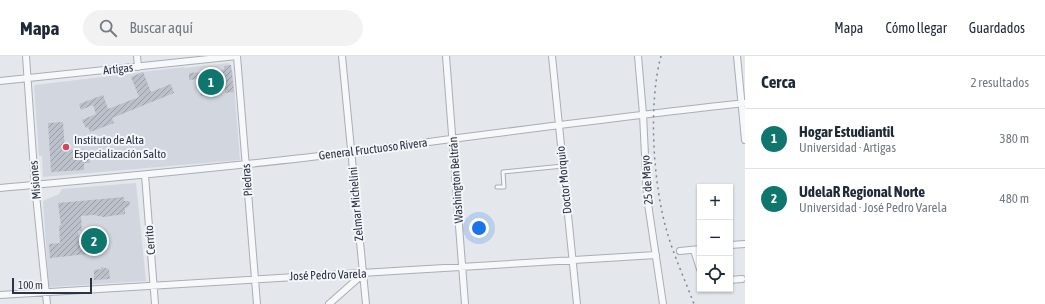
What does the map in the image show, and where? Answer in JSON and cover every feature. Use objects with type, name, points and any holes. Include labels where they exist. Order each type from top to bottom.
[{"type":"street","name":"Misiones","points":[[26,56],[35,185],[47,304]]},
{"type":"street","points":[[137,56],[138,67]]},
{"type":"street","name":"Artigas","points":[[0,81],[237,56]]},
{"type":"street","name":"Piedras","points":[[237,56],[257,304]]},
{"type":"street","name":"Zelmar Michelini","points":[[342,56],[366,304]]},
{"type":"street","name":"Washington Beltrán","points":[[446,56],[465,304]]},
{"type":"street","name":"Doctor Morquio","points":[[552,56],[577,304]]},
{"type":"street","name":"25 de Mayo","points":[[638,56],[643,114],[647,198],[663,304]]},
{"type":"street","points":[[737,56],[743,103],[745,140]]},
{"type":"street","name":"General Fructuoso Rivera","points":[[0,188],[145,175],[351,152],[558,124],[743,103]]},
{"type":"street","name":"Cerrito","points":[[145,175],[155,304]]},
{"type":"street","points":[[733,246],[745,244]]},
{"type":"street","points":[[680,251],[697,249]]},
{"type":"street","name":"José Pedro Varela","points":[[0,295],[153,284],[363,274],[656,255]]},
{"type":"street","points":[[329,304],[363,274]]},
{"type":"street","points":[[733,280],[742,279]]},
{"type":"lane","points":[[497,187],[504,187],[503,172],[563,166]]},
{"type":"shaded area","points":[[229,63],[233,73],[240,160],[43,177],[42,156],[39,156],[35,85]]},
{"type":"shaded area","points":[[136,183],[146,281],[49,287],[43,201],[59,194],[62,189]]},
{"type":"building","points":[[231,65],[234,92],[225,93],[224,81],[207,83],[208,95],[201,96],[199,79],[189,80],[189,73],[224,70],[224,66]]},
{"type":"building","points":[[143,72],[151,92],[171,84],[174,93],[112,118],[114,123],[90,132],[82,120],[96,114],[93,105],[81,110],[79,104],[103,95],[108,109],[139,97],[131,77]]},
{"type":"building","points":[[63,122],[65,150],[84,149],[84,154],[89,154],[90,163],[84,163],[84,170],[51,172],[48,123]]},
{"type":"building","points":[[124,197],[124,201],[129,201],[130,204],[125,208],[125,214],[104,217],[94,215],[81,216],[82,231],[78,231],[79,241],[87,240],[88,254],[50,258],[49,244],[60,243],[59,226],[61,225],[58,203]]},
{"type":"building","points":[[101,267],[109,269],[110,279],[94,280],[94,270],[101,269]]},
{"type":"railway","points":[[661,56],[654,97],[653,120],[658,191],[667,232],[694,304]]},
{"type":"place","name":"Hogar Estudiantil","points":[[211,82]]},
{"type":"place","name":"Instituto de Alta Especialización Salto","points":[[66,147]]},
{"type":"place","name":"UdelaR Regional Norte","points":[[94,241]]}]
